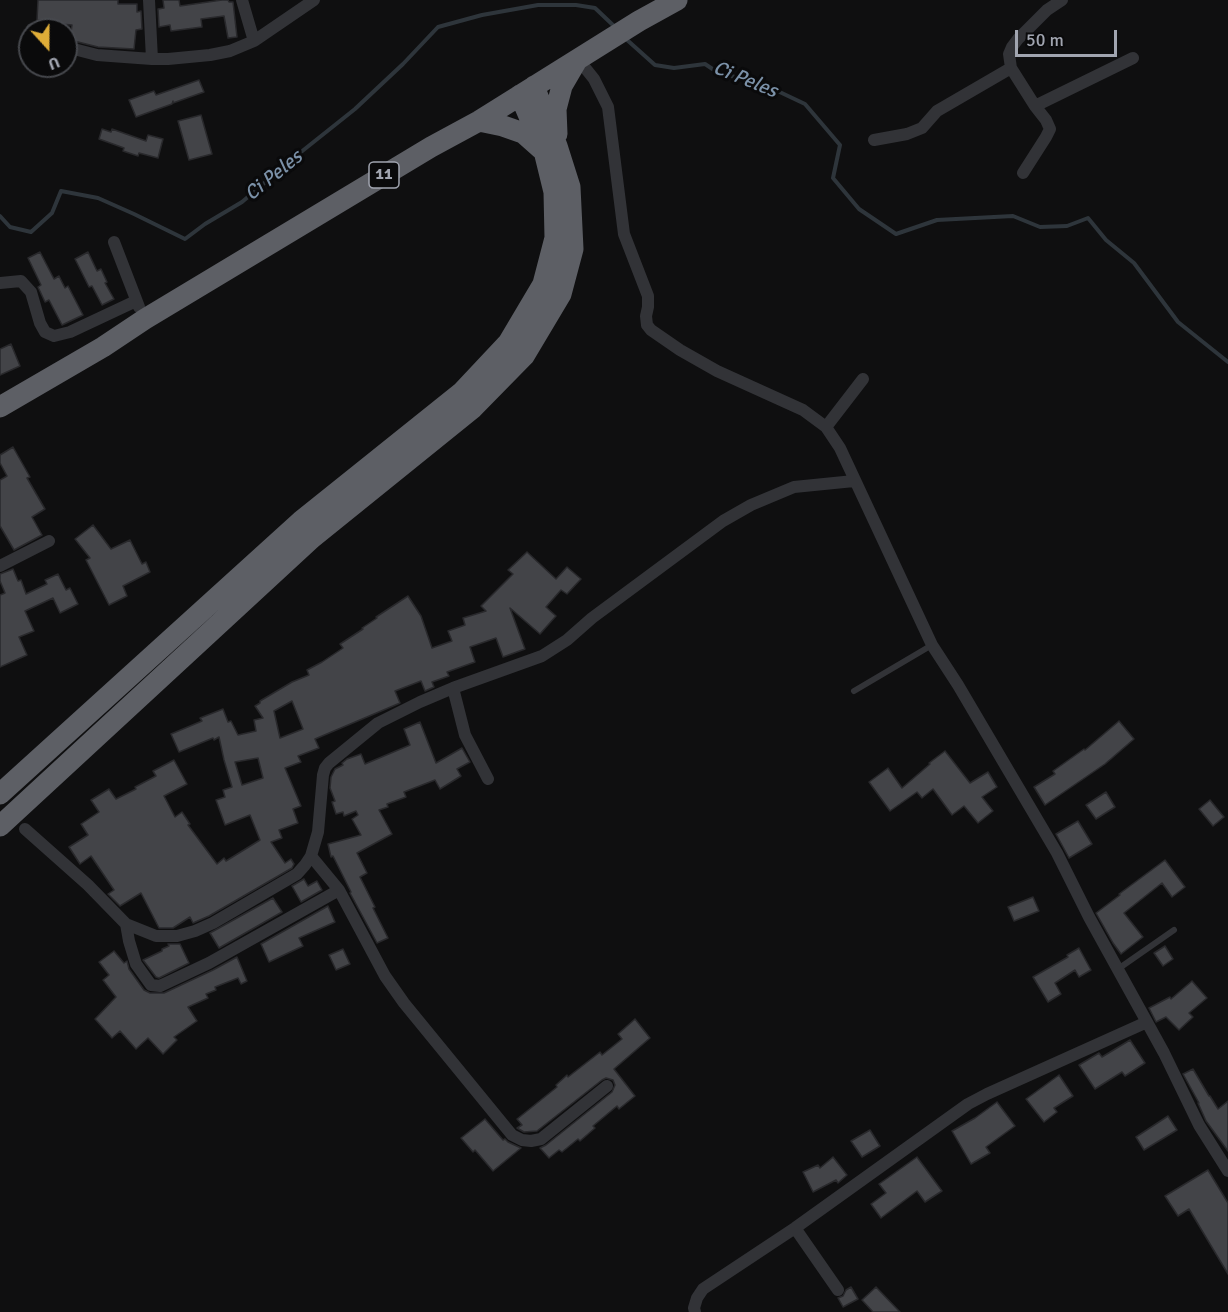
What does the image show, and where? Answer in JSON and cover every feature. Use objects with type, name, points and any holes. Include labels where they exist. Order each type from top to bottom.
[{"type":"highway","name":"11","points":[[0,407],[103,347],[140,310],[479,121],[601,44],[677,0]]},
{"type":"highway","points":[[0,794],[301,521],[462,392],[508,343],[543,284],[555,238],[550,148],[562,86],[578,59]]},
{"type":"highway","points":[[0,826],[312,538],[473,408],[524,356],[561,294],[573,249],[570,187],[550,148],[527,91]]},
{"type":"highway","points":[[479,121],[523,133],[550,148]]},
{"type":"street","points":[[149,0],[152,59]]},
{"type":"street","points":[[242,0],[254,41]]},
{"type":"street","points":[[78,50],[97,55],[152,59],[210,55],[230,51],[254,41],[314,0]]},
{"type":"street","points":[[1023,173],[1050,129],[1011,68],[1009,54],[1012,47],[1047,10],[1062,0]]},
{"type":"street","points":[[1035,106],[1132,58]]},
{"type":"street","points":[[578,59],[594,78],[608,107],[624,234],[648,296],[647,325],[680,350],[717,371],[804,410],[826,427],[840,448],[932,645],[1057,853],[1183,1089],[1199,1125],[1228,1171]]},
{"type":"street","points":[[874,140],[907,134],[922,128],[938,111],[1011,68]]},
{"type":"street","points":[[0,283],[21,281],[32,292],[40,323],[45,332],[54,336],[140,310],[114,242]]},
{"type":"street","points":[[826,427],[863,379]]},
{"type":"street","points":[[25,829],[88,885],[126,924],[156,936],[177,936],[195,931],[297,874],[305,865],[311,856],[318,832],[325,768],[378,723],[453,688],[542,656],[567,640],[592,618],[714,527],[751,505],[794,487],[854,481]]},
{"type":"street","points":[[2,560],[49,541]]},
{"type":"street","points":[[453,688],[465,735],[488,779]]},
{"type":"street","points":[[311,856],[339,890],[385,976],[404,1003],[512,1135],[522,1140],[541,1139],[607,1086]]},
{"type":"street","points":[[126,924],[136,964],[151,985],[160,986],[209,963],[339,890]]},
{"type":"street","points":[[695,1312],[697,1298],[703,1289],[795,1228],[977,1099],[1147,1022]]},
{"type":"street","points":[[795,1228],[838,1290]]},
{"type":"lane","points":[[854,691],[932,645]]},
{"type":"lane","points":[[1118,969],[1174,930]]},
{"type":"building","points":[[38,0],[118,0],[118,4],[137,4],[137,12],[141,11],[142,29],[136,30],[134,49],[98,47],[78,42],[78,18],[37,18]]},
{"type":"building","points":[[163,0],[179,0],[180,6],[222,0],[233,2],[237,37],[228,38],[224,16],[201,19],[202,27],[171,31],[170,25],[159,27],[158,9],[164,8]]},
{"type":"building","points":[[199,80],[204,92],[173,103],[173,101],[172,104],[136,117],[129,100],[154,91],[156,95]]},
{"type":"building","points":[[201,115],[212,154],[189,160],[178,121]]},
{"type":"building","points":[[102,129],[111,132],[112,129],[146,141],[148,135],[163,139],[158,158],[139,153],[138,156],[99,139]]},
{"type":"building","points":[[40,252],[54,279],[59,276],[65,288],[68,286],[83,315],[62,325],[49,300],[45,302],[38,287],[41,285],[28,258]]},
{"type":"building","points":[[88,252],[97,271],[101,269],[107,282],[105,283],[114,299],[102,305],[92,286],[89,287],[75,259]]},
{"type":"building","points":[[11,344],[20,366],[0,375],[0,349]]},
{"type":"building","points":[[13,447],[45,509],[32,517],[42,535],[14,550],[0,526],[0,480],[7,476],[0,463],[0,455]]},
{"type":"building","points":[[93,525],[111,549],[130,540],[142,564],[146,562],[150,572],[123,586],[127,596],[109,605],[86,560],[90,558],[75,539]]},
{"type":"building","points":[[527,552],[556,579],[567,567],[581,579],[567,594],[561,590],[546,607],[556,616],[540,634],[510,608],[525,649],[503,657],[496,638],[470,647],[475,662],[447,672],[449,676],[432,682],[434,687],[425,691],[421,681],[395,691],[400,703],[315,739],[319,748],[298,756],[301,762],[285,768],[301,806],[293,809],[298,823],[279,830],[282,838],[271,842],[285,863],[291,859],[294,864],[292,868],[209,916],[193,923],[190,917],[173,928],[159,928],[141,893],[120,906],[108,894],[114,890],[91,856],[80,864],[69,847],[88,835],[81,824],[99,812],[91,800],[109,789],[116,799],[156,776],[153,771],[174,760],[187,784],[164,796],[175,817],[182,812],[190,824],[188,825],[217,864],[224,858],[226,861],[260,840],[250,815],[225,825],[216,800],[225,797],[223,790],[232,787],[219,737],[179,752],[171,734],[202,721],[200,718],[223,709],[228,722],[231,721],[238,735],[256,731],[254,720],[263,718],[255,706],[260,701],[309,675],[307,670],[343,648],[340,644],[408,596],[421,616],[432,648],[452,641],[448,631],[465,625],[463,618],[486,611],[481,606],[513,574],[508,570]],"holes":[[[292,701],[303,729],[280,738],[274,711]],[[258,758],[263,778],[242,785],[235,762]]]},
{"type":"building","points":[[13,569],[18,581],[21,580],[26,594],[47,584],[45,580],[58,574],[66,590],[70,588],[78,604],[60,613],[53,598],[25,611],[34,631],[19,637],[27,655],[0,667],[0,595],[5,593],[0,574]]},
{"type":"building","points":[[1119,721],[1134,739],[1105,764],[1045,805],[1034,787],[1055,774],[1053,771],[1085,750]]},
{"type":"building","points":[[420,722],[436,763],[462,748],[470,762],[457,769],[461,776],[440,789],[435,780],[404,792],[406,797],[387,804],[388,807],[379,810],[392,834],[357,853],[367,873],[360,877],[388,938],[377,943],[333,856],[331,857],[328,844],[361,835],[352,819],[358,815],[356,811],[344,816],[343,812],[336,814],[332,802],[335,801],[330,788],[331,777],[335,769],[343,765],[342,763],[347,759],[361,754],[365,764],[410,745],[404,729]]},
{"type":"building","points":[[945,751],[970,783],[988,772],[997,787],[982,797],[993,811],[978,823],[964,806],[952,815],[933,789],[922,798],[917,792],[890,811],[869,782],[888,768],[902,788]]},
{"type":"building","points":[[1106,792],[1115,807],[1096,819],[1086,805]]},
{"type":"building","points":[[1210,800],[1224,817],[1213,826],[1199,809]]},
{"type":"building","points":[[1078,821],[1092,844],[1069,858],[1056,834]]},
{"type":"building","points":[[1165,860],[1185,887],[1172,897],[1162,883],[1124,913],[1143,937],[1121,954],[1096,913]]},
{"type":"building","points":[[304,879],[308,886],[317,881],[322,890],[301,902],[292,886]]},
{"type":"building","points":[[1033,897],[1039,911],[1014,921],[1008,907]]},
{"type":"building","points":[[273,898],[282,912],[219,948],[210,933]]},
{"type":"building","points":[[328,906],[335,922],[299,938],[303,946],[269,962],[261,944]]},
{"type":"building","points":[[168,944],[180,944],[189,963],[159,978],[143,960],[162,951],[169,946]]},
{"type":"building","points":[[1165,946],[1173,959],[1163,966],[1154,953]]},
{"type":"building","points":[[1079,948],[1091,970],[1079,977],[1075,970],[1055,983],[1061,994],[1048,1002],[1033,977]]},
{"type":"building","points":[[343,949],[350,964],[336,970],[329,955]]},
{"type":"building","points":[[114,951],[124,963],[127,961],[129,969],[144,990],[150,993],[164,993],[237,957],[247,981],[241,984],[238,978],[215,987],[216,990],[206,994],[208,998],[188,1007],[197,1021],[174,1037],[177,1040],[163,1054],[148,1038],[136,1049],[120,1031],[112,1038],[95,1019],[116,997],[103,980],[109,975],[99,962]]},
{"type":"building","points":[[1192,981],[1207,998],[1189,1013],[1193,1017],[1179,1030],[1166,1017],[1156,1022],[1149,1008],[1170,997],[1171,999]]},
{"type":"building","points":[[635,1019],[650,1038],[614,1069],[635,1096],[619,1109],[617,1106],[593,1126],[595,1128],[580,1141],[578,1139],[562,1152],[559,1150],[549,1158],[540,1148],[612,1092],[615,1085],[613,1080],[606,1078],[602,1080],[537,1131],[524,1132],[517,1128],[522,1125],[517,1119],[557,1087],[556,1085],[567,1075],[568,1077],[600,1052],[602,1055],[622,1039],[618,1034]]},
{"type":"building","points":[[1130,1040],[1145,1063],[1125,1076],[1122,1072],[1095,1089],[1079,1065],[1099,1053],[1102,1057]]},
{"type":"building","points":[[1193,1069],[1218,1109],[1228,1101],[1228,1151],[1206,1121],[1183,1074]]},
{"type":"building","points":[[1059,1075],[1073,1096],[1054,1108],[1057,1112],[1044,1122],[1026,1099]]},
{"type":"building","points":[[997,1102],[1015,1126],[986,1147],[990,1153],[971,1164],[952,1131]]},
{"type":"building","points":[[1168,1116],[1177,1130],[1144,1150],[1136,1137]]},
{"type":"building","points":[[485,1119],[503,1140],[521,1148],[493,1171],[461,1138]]},
{"type":"building","points":[[870,1130],[880,1146],[862,1157],[851,1141]]},
{"type":"building","points":[[833,1157],[847,1175],[838,1183],[836,1180],[813,1192],[803,1172],[818,1165],[820,1168]]},
{"type":"building","points":[[917,1157],[942,1191],[925,1202],[917,1191],[881,1218],[871,1204],[886,1193],[879,1184]]},
{"type":"building","points":[[1208,1170],[1228,1203],[1228,1274],[1189,1209],[1178,1216],[1165,1196]]},
{"type":"building","points":[[851,1287],[858,1299],[843,1307],[838,1298]]},
{"type":"building","points":[[876,1287],[900,1312],[873,1312],[862,1300]]},
{"type":"waterway","name":"Ci Peles","points":[[0,216],[10,227],[31,232],[52,213],[61,191],[98,198],[185,239],[242,202],[355,109],[438,27],[482,15],[538,5],[576,5],[595,8],[615,27]]},
{"type":"waterway","name":"Ci Peles","points":[[626,39],[655,65],[674,68],[705,64],[717,72],[767,86],[805,104],[840,145],[833,178],[859,209],[896,234],[937,220],[1013,216],[1040,227],[1067,226],[1088,218],[1106,240],[1134,263],[1178,322],[1228,362]]}]
